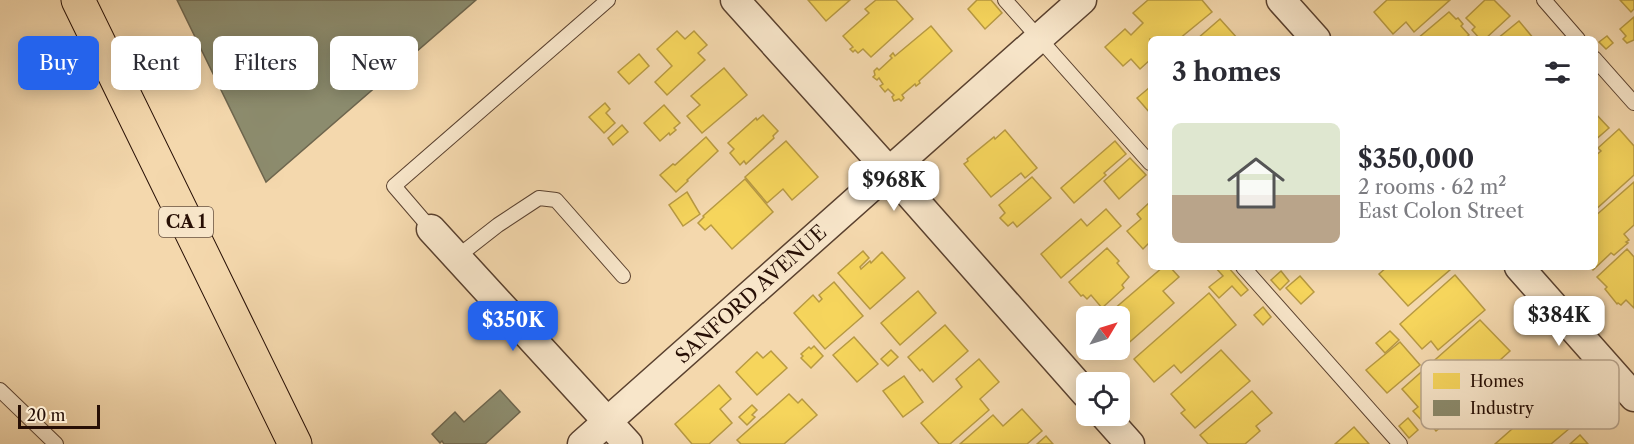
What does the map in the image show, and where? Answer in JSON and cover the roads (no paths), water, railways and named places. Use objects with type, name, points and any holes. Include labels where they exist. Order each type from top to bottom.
[{"type":"highway","name":"CA 1","points":[[78,0],[295,444]]},
{"type":"street","points":[[735,0],[1076,383]]},
{"type":"street","name":"SANFORD AVENUE","points":[[582,444],[1082,0]]},
{"type":"street","points":[[1281,0],[1313,36]]},
{"type":"street","points":[[431,229],[628,444]]},
{"type":"street","points":[[1522,270],[1601,360]]},
{"type":"street","points":[[1619,380],[1634,397]]},
{"type":"street","points":[[1114,426],[1130,444]]},
{"type":"lane","points":[[431,229],[394,186],[608,0]]},
{"type":"lane","points":[[1005,0],[1148,161]]},
{"type":"lane","points":[[1544,0],[1575,36]]},
{"type":"lane","points":[[1598,62],[1634,103]]},
{"type":"lane","points":[[457,257],[498,225],[539,198],[556,200],[623,276]]},
{"type":"lane","points":[[1246,270],[1400,444]]},
{"type":"lane","points":[[0,390],[56,444]]}]
